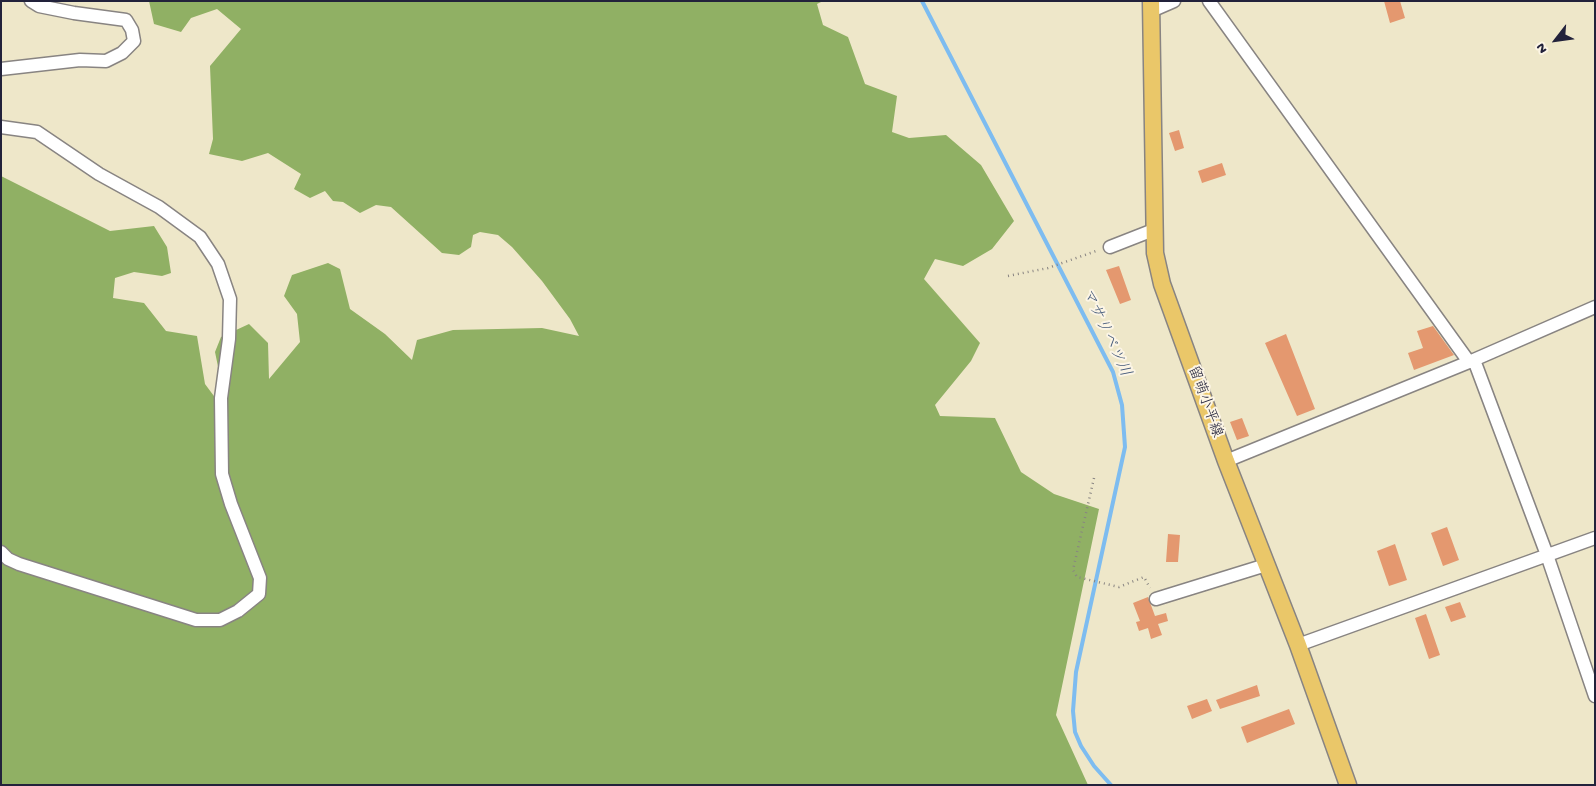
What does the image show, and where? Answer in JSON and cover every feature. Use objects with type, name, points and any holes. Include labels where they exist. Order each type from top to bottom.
[{"type":"main road","name":"留萌小平線","points":[[1151,6],[1155,253],[1162,284],[1226,461],[1298,645],[1348,785]]},
{"type":"street","points":[[1,69],[80,60],[106,61],[122,53],[134,41],[126,20],[39,6],[31,1]]},
{"type":"street","points":[[1151,6],[1174,1]]},
{"type":"street","points":[[1209,1],[1472,361],[1547,554],[1595,696]]},
{"type":"street","points":[[1,127],[36,132],[99,174],[159,207],[200,236],[218,264],[230,299],[228,339],[221,398],[222,474],[231,504],[260,578],[260,594],[238,611],[220,620],[196,620],[20,564],[8,559],[1,552]]},
{"type":"street","points":[[1110,247],[1156,229]]},
{"type":"street","points":[[1226,461],[1472,361],[1595,307]]},
{"type":"street","points":[[1298,645],[1595,538]]},
{"type":"street","points":[[1156,599],[1266,566]]},
{"type":"path","points":[[1008,276],[1048,268],[1110,247]]},
{"type":"path","points":[[1094,478],[1073,570],[1077,577],[1119,587],[1144,577],[1156,599]]},
{"type":"green space","points":[[149,1],[823,1],[817,4],[823,25],[848,37],[865,84],[897,96],[892,132],[909,138],[946,135],[981,165],[1014,221],[992,249],[963,266],[935,259],[924,279],[980,343],[971,361],[935,405],[940,416],[995,418],[1021,472],[1054,494],[1099,509],[1056,715],[1088,785],[1,785],[1,176],[110,231],[154,226],[167,247],[171,273],[162,276],[134,272],[115,278],[113,298],[144,303],[166,331],[197,336],[205,384],[228,415],[215,352],[221,337],[249,324],[268,343],[269,379],[300,342],[297,314],[284,296],[292,275],[328,263],[340,269],[350,309],[385,334],[412,360],[417,340],[453,330],[542,328],[579,336],[570,319],[542,281],[512,247],[498,235],[480,232],[473,235],[471,247],[459,255],[442,253],[391,207],[376,205],[360,213],[343,202],[333,201],[325,191],[310,198],[294,189],[301,174],[268,153],[242,161],[209,154],[213,139],[210,66],[241,29],[217,9],[191,18],[181,32],[154,24]]},
{"type":"building","points":[[1384,1],[1400,1],[1405,18],[1390,23]]},
{"type":"building","points":[[1179,130],[1184,148],[1175,151],[1169,133]]},
{"type":"building","points":[[1222,163],[1226,175],[1202,183],[1198,171]]},
{"type":"building","points":[[1119,266],[1131,300],[1120,304],[1106,270]]},
{"type":"building","points":[[1433,326],[1454,355],[1414,370],[1408,353],[1423,348],[1417,331]]},
{"type":"building","points":[[1286,334],[1315,409],[1297,416],[1265,343]]},
{"type":"building","points":[[1242,418],[1249,436],[1237,440],[1230,422]]},
{"type":"building","points":[[1447,527],[1459,560],[1443,566],[1431,533]]},
{"type":"building","points":[[1168,534],[1180,535],[1178,562],[1166,562]]},
{"type":"building","points":[[1395,544],[1407,580],[1389,586],[1377,551]]},
{"type":"building","points":[[1148,597],[1155,616],[1166,613],[1168,621],[1158,624],[1162,635],[1151,639],[1148,628],[1139,631],[1136,622],[1140,621],[1133,603]]},
{"type":"building","points":[[1460,602],[1466,617],[1451,622],[1445,607]]},
{"type":"building","points":[[1426,614],[1440,655],[1429,659],[1415,618]]},
{"type":"building","points":[[1257,685],[1260,696],[1220,709],[1216,700]]},
{"type":"building","points":[[1207,699],[1212,711],[1192,719],[1187,706]]},
{"type":"building","points":[[1289,709],[1295,724],[1247,743],[1241,727]]},
{"type":"waterway","name":"マサリベツ川","points":[[922,1],[1113,372],[1122,405],[1125,447],[1076,672],[1073,711],[1075,732],[1081,746],[1094,766],[1111,785]]}]
